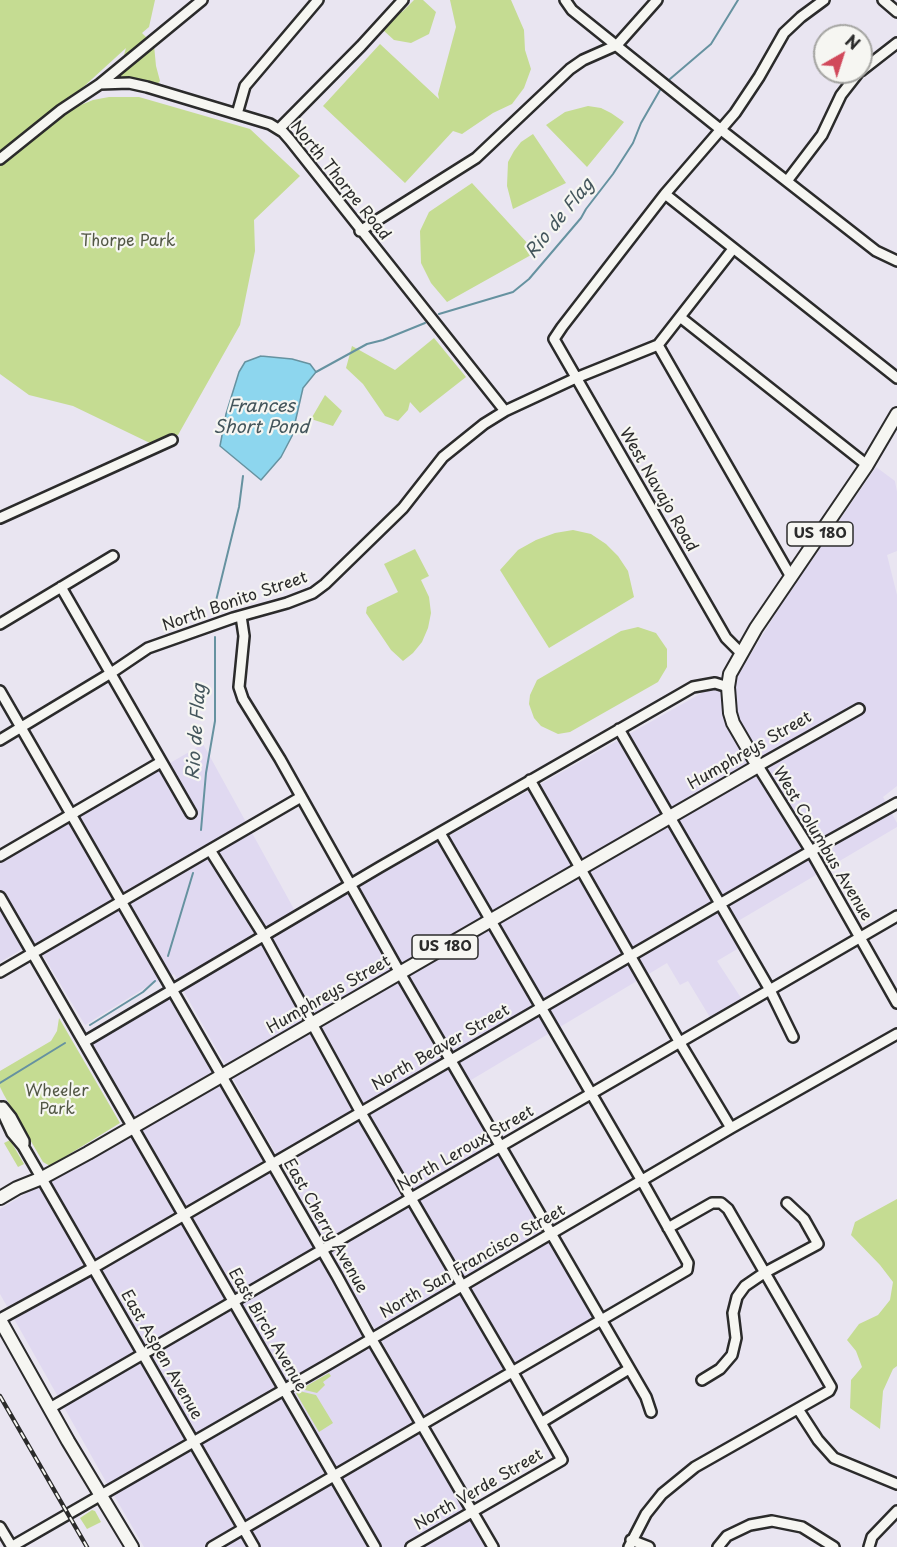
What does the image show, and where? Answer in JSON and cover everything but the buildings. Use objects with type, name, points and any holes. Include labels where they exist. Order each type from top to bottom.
[{"type":"main road","name":"US 180","points":[[758,766],[733,723],[728,687],[730,674],[790,577],[867,465],[897,414]]},
{"type":"main road","name":"Humphreys Street","points":[[0,1198],[42,1178],[132,1127],[758,766]]},
{"type":"main road","points":[[0,1319],[132,1547]]},
{"type":"street","points":[[0,159],[61,110],[100,84],[202,0]]},
{"type":"street","points":[[237,114],[245,86],[318,0]]},
{"type":"street","points":[[279,129],[403,0]]},
{"type":"street","points":[[565,0],[572,10],[720,129],[876,251],[897,261]]},
{"type":"street","points":[[360,231],[467,165],[492,145],[570,69],[583,60],[616,45],[657,0]]},
{"type":"street","points":[[824,0],[784,33],[735,113],[665,194],[897,378]]},
{"type":"street","points":[[883,0],[897,12]]},
{"type":"street","points":[[873,61],[897,43]]},
{"type":"street","name":"North Thorpe Road","points":[[100,84],[129,83],[147,87],[264,122],[279,129],[505,411]]},
{"type":"street","points":[[787,181],[822,135],[841,95],[850,84]]},
{"type":"street","name":"West Navajo Road","points":[[665,194],[554,339],[726,638],[741,653]]},
{"type":"street","points":[[733,249],[658,345],[790,577]]},
{"type":"street","points":[[680,317],[867,465]]},
{"type":"street","name":"North Bonito Street","points":[[0,740],[111,674],[148,648],[313,593],[326,584],[404,508],[447,452],[484,424],[505,411],[576,378],[658,345]]},
{"type":"street","points":[[0,519],[172,440]]},
{"type":"street","points":[[0,624],[113,556]]},
{"type":"street","points":[[61,587],[190,813]]},
{"type":"street","points":[[241,616],[244,636],[239,687],[243,699],[646,1397],[651,1412]]},
{"type":"street","points":[[84,1042],[172,988],[693,687],[715,683],[728,687]]},
{"type":"street","name":"East Cherry Avenue","points":[[0,691],[493,1547]]},
{"type":"street","name":"Humphreys Street","points":[[758,766],[859,709]]},
{"type":"street","points":[[619,729],[770,990],[793,1037]]},
{"type":"street","points":[[0,856],[161,762]]},
{"type":"street","name":"West Columbus Avenue","points":[[758,766],[810,850],[897,1003]]},
{"type":"street","points":[[530,780],[731,1128]]},
{"type":"street","points":[[0,972],[301,797]]},
{"type":"street","name":"North Beaver Street","points":[[0,1319],[93,1268],[271,1162],[810,850],[897,803]]},
{"type":"street","points":[[212,1547],[684,1272],[688,1263],[440,833]]},
{"type":"street","points":[[210,850],[264,936],[360,1111],[542,1422],[629,1370]]},
{"type":"street","name":"East Birch Avenue","points":[[0,897],[375,1547]]},
{"type":"street","name":"North Leroux Street","points":[[50,1408],[897,916]]},
{"type":"street","name":"North San Francisco Street","points":[[12,1547],[372,1339],[460,1285],[897,1034]]},
{"type":"street","name":"East Aspen Avenue","points":[[0,1106],[11,1117],[24,1141],[23,1146],[254,1547]]},
{"type":"street","points":[[649,1547],[630,1543],[646,1514],[657,1500],[687,1474],[830,1391],[831,1387],[728,1209],[721,1203],[712,1203],[668,1228]]},
{"type":"street","points":[[702,1380],[720,1369],[732,1355],[736,1338],[733,1314],[737,1297],[745,1286],[764,1273],[819,1244],[804,1219],[787,1203]]},
{"type":"street","points":[[798,1409],[818,1440],[834,1458],[897,1484]]},
{"type":"street","name":"North Verde Street","points":[[411,1547],[562,1460],[542,1422]]},
{"type":"street","points":[[869,1547],[872,1537],[897,1510]]},
{"type":"street","points":[[718,1547],[727,1536],[750,1525],[772,1521],[802,1527],[834,1547]]},
{"type":"street","points":[[0,1527],[12,1547]]},
{"type":"shaded area","points":[[876,467],[895,481],[897,492],[897,551],[887,555],[897,595],[897,786],[883,797],[897,827],[728,927],[739,948],[717,961],[743,1001],[711,1019],[688,981],[680,985],[667,963],[461,1086],[595,1318],[424,1416],[174,974],[148,986],[85,1025],[35,942],[0,962],[0,861],[203,744],[300,920],[730,677],[743,667],[779,608]]},
{"type":"shaded area","points":[[168,997],[488,1547],[144,1547],[105,1480],[0,1294],[0,1209],[136,1128],[93,1043]]},
{"type":"green space","points":[[0,0],[155,0],[149,27],[142,33],[154,45],[160,81],[151,92],[118,76],[126,48],[0,163]]},
{"type":"green space","points":[[414,0],[423,0],[436,12],[429,34],[411,43],[394,40],[383,30],[382,14],[402,12]]},
{"type":"green space","points":[[450,0],[511,0],[524,30],[525,50],[531,69],[524,88],[512,104],[493,113],[462,134],[453,131],[405,183],[323,106],[380,44],[439,99],[438,94],[456,27]]},
{"type":"green space","name":"Thorpe Park","points":[[109,97],[139,97],[250,129],[300,176],[254,220],[255,251],[240,325],[178,435],[154,445],[73,406],[29,395],[0,374],[0,166],[71,109],[93,100]]},
{"type":"green space","points":[[588,106],[601,108],[624,122],[587,167],[546,125],[565,112]]},
{"type":"green space","points":[[533,134],[566,183],[513,209],[507,186],[508,162],[521,142]]},
{"type":"green space","points":[[472,183],[530,246],[531,255],[447,302],[431,283],[421,263],[420,231],[429,212]]},
{"type":"green space","points":[[434,338],[466,377],[420,413],[410,402],[408,410],[398,421],[385,416],[363,384],[346,368],[352,346],[395,370]]},
{"type":"green space","points":[[325,395],[342,411],[333,426],[311,419]]},
{"type":"green space","points":[[573,530],[591,534],[618,556],[628,571],[634,597],[549,648],[500,570],[518,550],[536,540],[555,533]]},
{"type":"green space","points":[[415,549],[429,576],[421,580],[429,597],[431,613],[422,642],[403,661],[391,650],[366,613],[367,607],[398,592],[384,564]]},
{"type":"green space","points":[[638,627],[656,633],[667,649],[667,667],[658,682],[570,732],[558,734],[541,726],[534,718],[529,704],[530,695],[537,680],[621,631]]},
{"type":"green space","name":"Wheeler Park","points":[[59,1018],[120,1123],[50,1166],[43,1162],[4,1095],[0,1087],[0,1071],[51,1041],[57,1031]]},
{"type":"green space","points":[[10,1140],[24,1164],[18,1167],[4,1143]]},
{"type":"green space","points":[[897,1199],[897,1366],[893,1369],[883,1391],[880,1429],[850,1408],[851,1380],[862,1367],[856,1351],[847,1340],[859,1324],[878,1315],[890,1300],[893,1282],[851,1235],[855,1222]]},
{"type":"green space","points":[[329,1373],[331,1376],[323,1382],[325,1385],[317,1393],[301,1389]]},
{"type":"green space","points":[[299,1391],[316,1395],[333,1423],[319,1432],[296,1393]]},
{"type":"green space","points":[[92,1510],[101,1522],[87,1529],[80,1518]]},
{"type":"water","name":"Frances Short Pond","points":[[261,356],[292,359],[310,364],[316,372],[303,388],[292,436],[281,457],[261,480],[220,446],[226,414],[239,372],[245,362]]},
{"type":"waterway","name":"Rio de Flag","points":[[670,79],[711,44],[738,0]]},
{"type":"waterway","name":"Rio de Flag","points":[[439,314],[513,292],[529,279],[581,218],[613,174],[633,143],[641,123],[660,90]]},
{"type":"waterway","name":"Rio de Flag","points":[[316,372],[367,344],[425,323]]},
{"type":"waterway","name":"Rio de Flag","points":[[213,613],[239,507],[243,476]]},
{"type":"waterway","name":"Rio de Flag","points":[[201,830],[206,773],[215,721],[215,637]]},
{"type":"waterway","name":"Rio de Flag","points":[[168,956],[193,873]]},
{"type":"waterway","name":"Rio de Flag","points":[[90,1025],[143,992],[155,981]]},
{"type":"waterway","name":"Rio de Flag","points":[[0,1083],[65,1043]]},
{"type":"railway","points":[[0,1396],[87,1547]]}]
